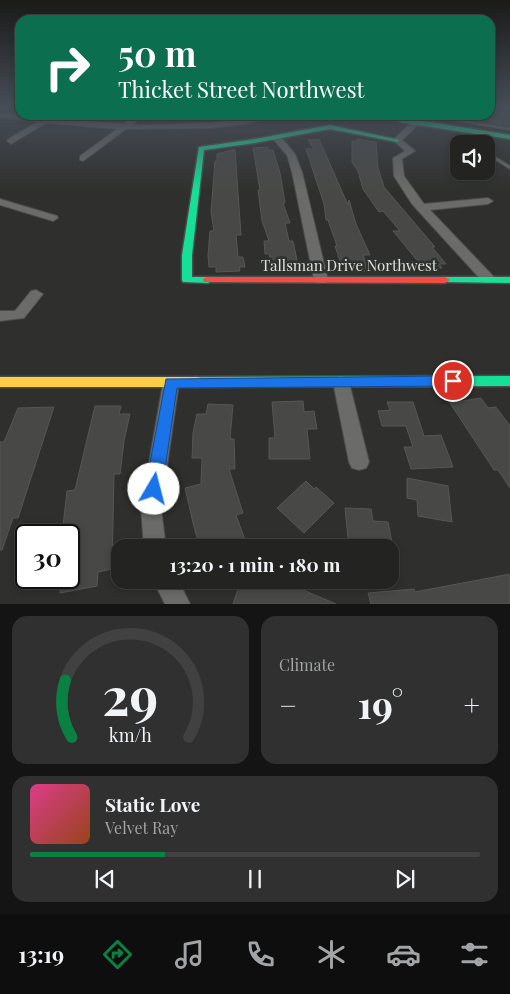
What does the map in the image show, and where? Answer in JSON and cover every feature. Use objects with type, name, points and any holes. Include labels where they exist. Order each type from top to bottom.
[{"type":"street","points":[[10,141],[18,136]]},
{"type":"street","points":[[83,158],[113,136]]},
{"type":"street","points":[[276,137],[280,136]]},
{"type":"street","points":[[379,136],[397,140],[411,151],[397,158],[398,176],[421,208],[489,280]]},
{"type":"street","points":[[397,140],[401,136]]},
{"type":"street","points":[[276,137],[292,154],[298,172],[321,280]]},
{"type":"street","name":"Tallsman Drive Northwest","points":[[276,137],[201,148],[187,255],[187,280],[510,280]]},
{"type":"street","points":[[421,208],[488,201]]},
{"type":"street","points":[[0,202],[53,218]]},
{"type":"street","points":[[0,316],[18,315],[36,294]]},
{"type":"street","points":[[0,382],[510,381]]},
{"type":"street","points":[[154,539],[151,508],[171,382]]},
{"type":"street","points":[[341,382],[359,462]]},
{"type":"street","points":[[170,589],[178,604]]},
{"type":"lane","points":[[495,158],[510,168]]},
{"type":"building","points":[[319,139],[348,205],[349,200],[356,224],[370,255],[363,255],[369,271],[350,272],[348,267],[342,267],[335,246],[337,246],[328,220],[326,220],[324,204],[306,149],[314,149],[308,140]]},
{"type":"building","points":[[357,139],[376,142],[378,168],[384,187],[435,247],[432,247],[446,264],[439,264],[442,268],[425,270],[393,231],[400,231],[383,211],[379,212],[363,189],[358,171],[352,162],[352,141],[357,141]]},
{"type":"building","points":[[268,147],[268,150],[273,150],[280,173],[285,203],[283,203],[290,223],[285,223],[289,241],[293,241],[298,265],[292,266],[293,272],[273,272],[269,254],[265,254],[264,241],[269,241],[262,221],[258,190],[260,190],[253,148]]},
{"type":"building","points":[[235,150],[241,235],[236,235],[238,257],[243,257],[245,267],[239,267],[240,271],[216,272],[216,267],[209,267],[208,255],[210,231],[214,231],[211,212],[215,161],[217,161],[217,154]]},
{"type":"building","points":[[481,398],[488,408],[496,407],[510,426],[510,488],[498,470],[494,470],[450,403]]},
{"type":"building","points":[[303,401],[304,412],[314,411],[317,429],[307,429],[310,459],[269,459],[269,438],[275,438],[272,402]]},
{"type":"building","points":[[387,402],[413,402],[424,436],[441,435],[453,467],[411,469],[404,447],[413,447],[406,426],[382,426],[378,411],[390,410]]},
{"type":"building","points":[[208,404],[233,405],[230,439],[234,439],[235,469],[229,469],[243,513],[236,515],[245,539],[197,539],[185,488],[201,484],[202,458],[192,458],[193,433],[197,414],[206,414]]},
{"type":"building","points":[[95,406],[121,406],[119,414],[130,414],[120,474],[114,474],[111,569],[98,572],[97,586],[60,593],[61,589],[80,589],[80,524],[63,524],[67,491],[75,490]]},
{"type":"building","points":[[54,407],[18,518],[13,518],[2,550],[0,550],[0,442],[4,442],[18,408]]},
{"type":"building","points":[[407,478],[448,486],[452,522],[418,516],[417,500],[407,498]]},
{"type":"building","points":[[306,481],[334,503],[304,533],[277,508]]},
{"type":"building","points":[[345,508],[371,509],[373,521],[388,522],[391,539],[348,539]]},
{"type":"building","points":[[510,574],[510,604],[371,604],[368,593],[414,589],[415,592]]},
{"type":"building","points":[[238,589],[303,589],[336,604],[233,604]]},
{"type":"traffic: fast","points":[[208,280],[187,280],[187,255],[201,148],[281,136]]},
{"type":"traffic: fast","points":[[377,136],[397,140]]},
{"type":"traffic: fast","points":[[505,136],[510,137]]},
{"type":"traffic: fast","points":[[445,280],[510,280]]},
{"type":"traffic: fast","points":[[196,382],[510,381]]},
{"type":"traffic: slow","points":[[0,382],[196,382]]},
{"type":"traffic: jam","points":[[208,280],[445,280]]},
{"type":"route","points":[[154,489],[171,382],[453,381]]}]
